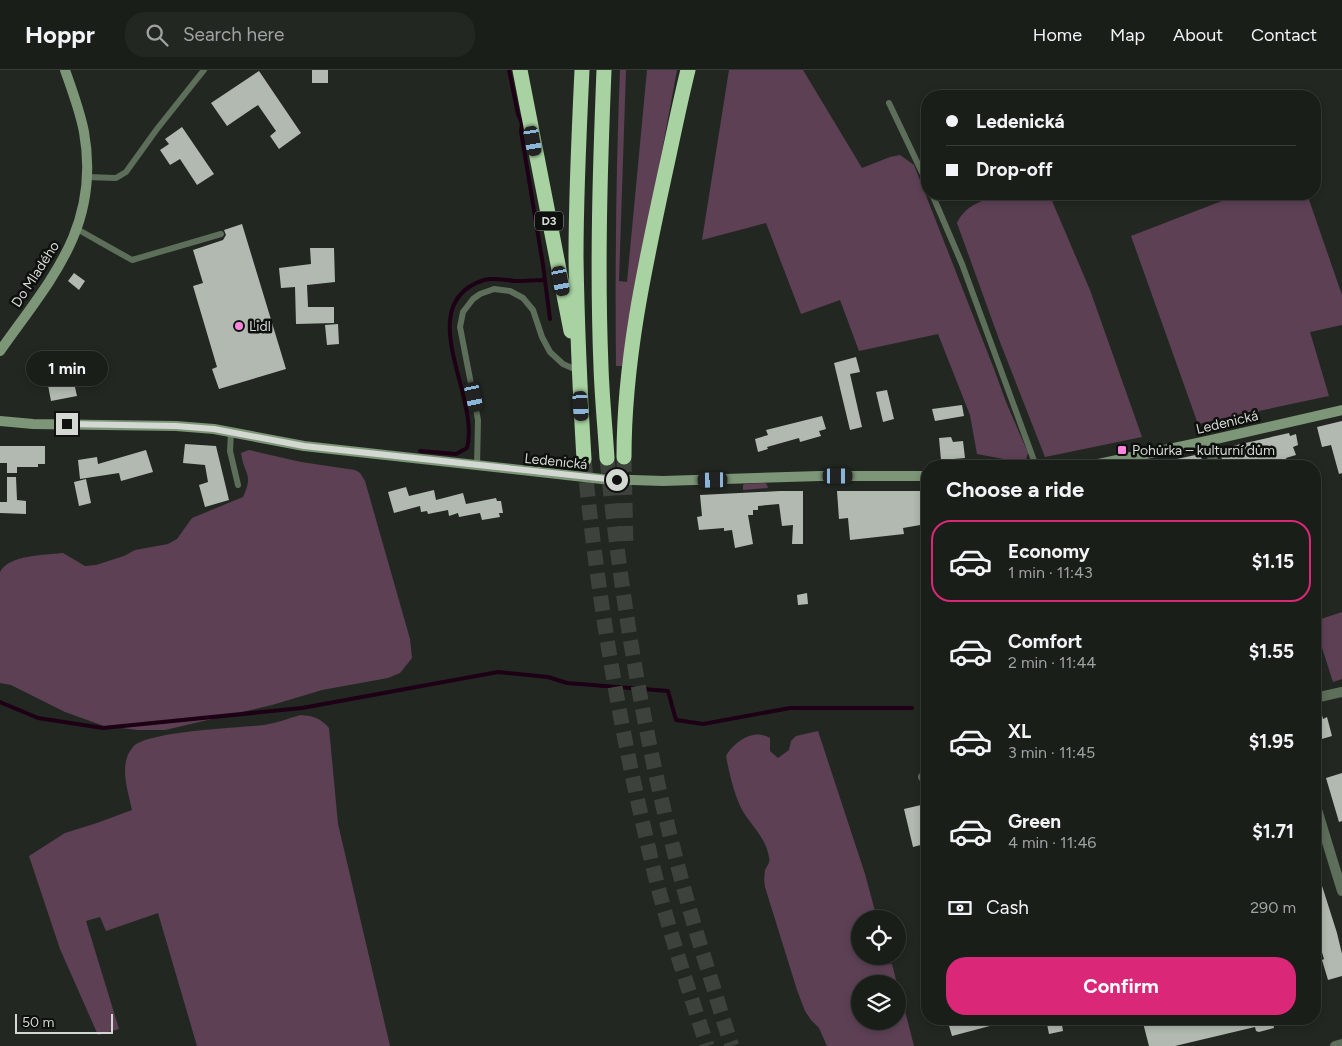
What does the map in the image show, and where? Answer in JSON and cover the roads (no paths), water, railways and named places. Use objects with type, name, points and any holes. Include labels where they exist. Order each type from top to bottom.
[{"type":"highway","name":"D3","points":[[520,70],[579,371]]},
{"type":"highway","name":"D3","points":[[582,70],[576,255],[579,371],[584,459]]},
{"type":"highway","points":[[604,70],[599,247],[601,368],[607,458]]},
{"type":"highway","points":[[624,457],[625,406],[630,353],[652,231],[687,71]]},
{"type":"main road","name":"Do Mladého","points":[[0,352],[58,268],[77,229],[83,208],[87,177],[83,130],[66,70]]},
{"type":"main road","name":"Ledenická","points":[[1117,460],[1342,410]]},
{"type":"main road","name":"Ledenická","points":[[0,422],[176,426],[214,429],[304,446],[602,480],[663,482],[820,476],[921,476]]},
{"type":"street","points":[[1207,441],[1213,460]]},
{"type":"street","points":[[1321,697],[1342,692]]},
{"type":"street","points":[[1321,823],[1342,891]]},
{"type":"street","points":[[1335,1046],[1342,1044]]},
{"type":"lane","points":[[87,177],[116,178],[126,172],[204,70]]},
{"type":"lane","points":[[889,103],[921,170]]},
{"type":"lane","points":[[935,200],[966,273],[1034,460]]},
{"type":"lane","points":[[77,229],[132,260],[221,234]]},
{"type":"lane","points":[[477,466],[478,420],[460,327],[463,312],[473,299],[480,294],[494,289],[510,291],[523,298],[533,310],[542,337],[550,352],[563,364],[579,371]]},
{"type":"lane","points":[[231,432],[230,451],[238,485]]},
{"type":"waterway","points":[[509,70],[518,114],[522,124],[521,131],[550,319]]},
{"type":"waterway","points":[[420,451],[456,454],[467,448],[469,427],[453,354],[450,330],[452,309],[463,292],[488,279],[515,281],[545,280]]},
{"type":"waterway","points":[[0,702],[38,718],[103,728],[302,708],[498,672],[548,677],[567,683],[668,691],[676,720],[703,724],[790,708],[912,708]]},
{"type":"tunnel","points":[[624,457],[626,549]]},
{"type":"tunnel","points":[[607,458],[622,588],[632,652],[657,781],[689,907],[732,1046]]},
{"type":"tunnel","points":[[584,459],[602,607],[618,704],[638,801],[661,900],[707,1046]]},
{"type":"place","name":"Lidl","points":[[239,326]]},
{"type":"place","name":"Pohůrka – kulturní dům","points":[[1122,450]]}]
